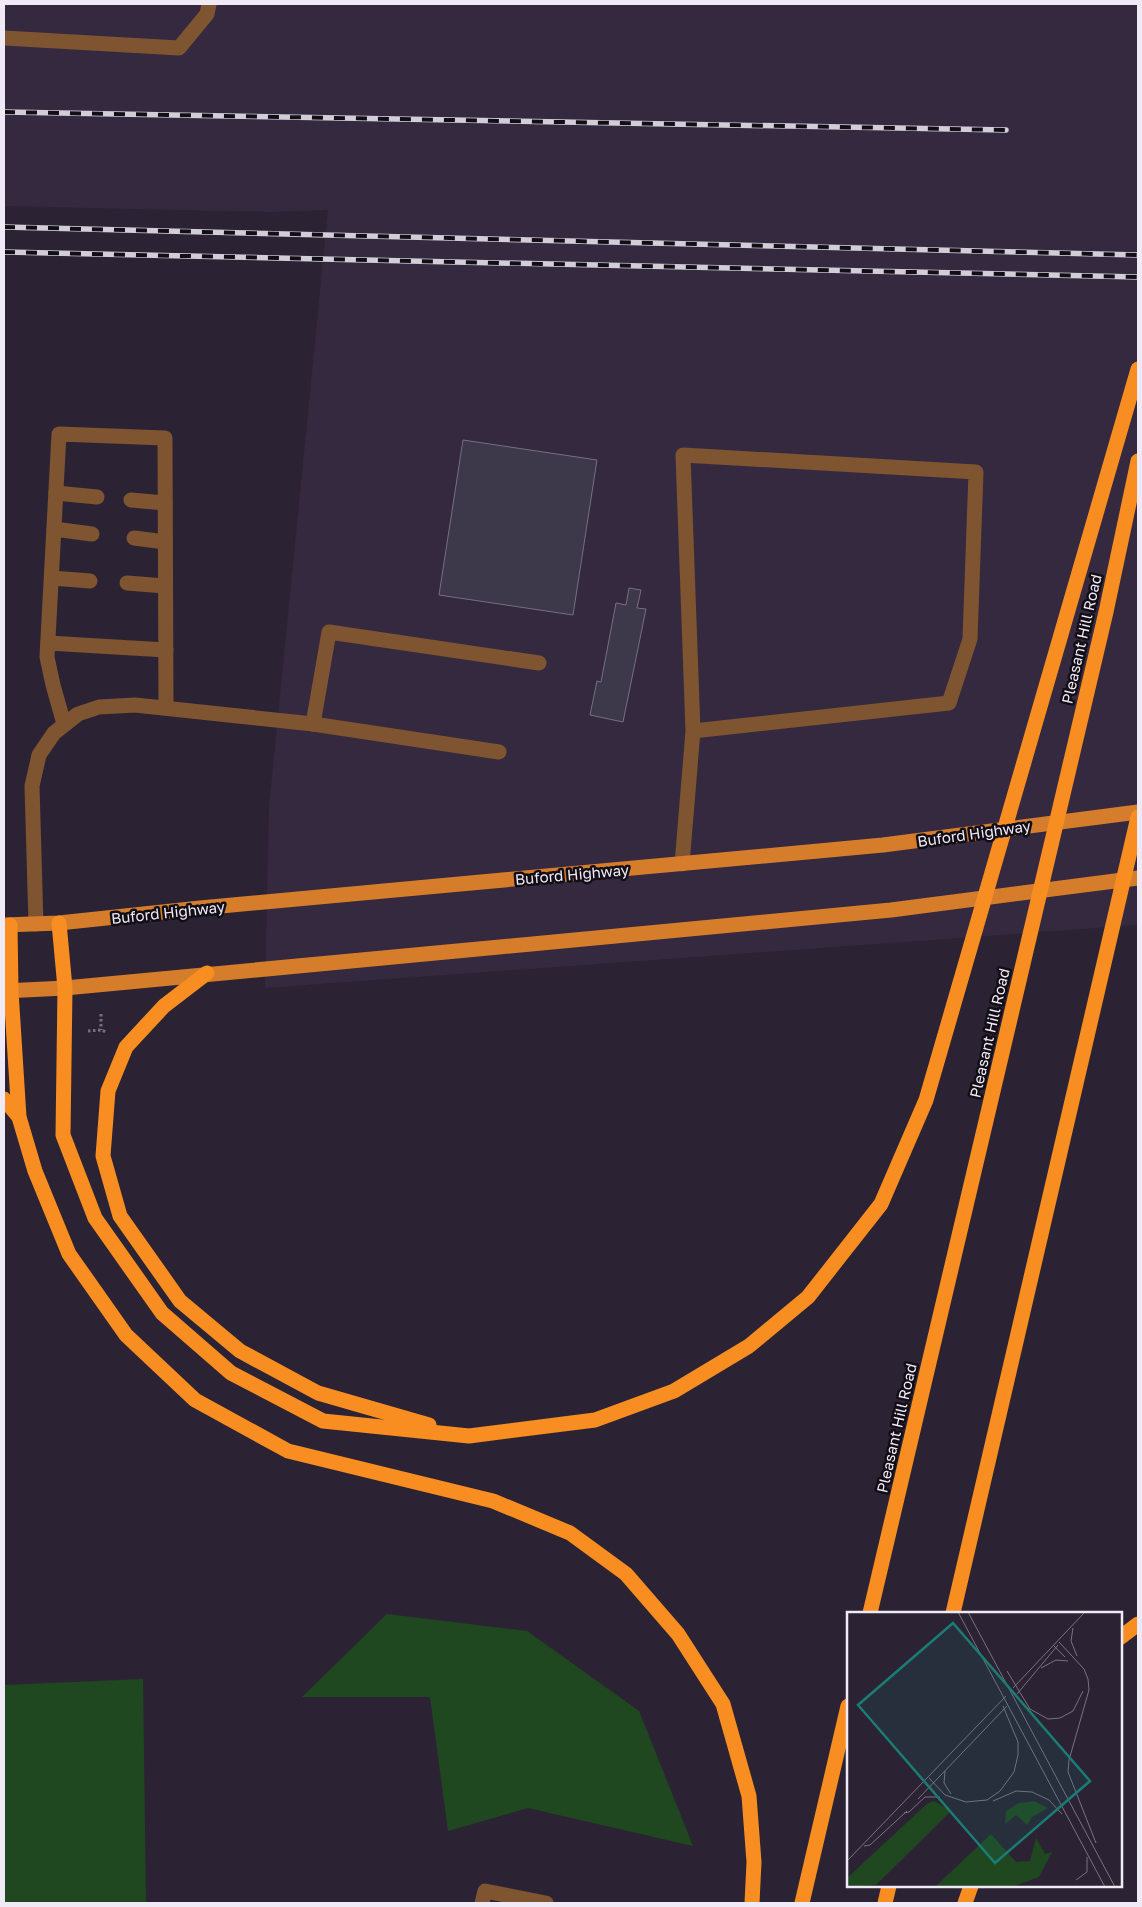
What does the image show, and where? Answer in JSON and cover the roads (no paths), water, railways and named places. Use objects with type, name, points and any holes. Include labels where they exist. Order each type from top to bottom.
[{"type":"highway","points":[[59,924],[65,988],[63,1135],[95,1218],[162,1313],[231,1373],[323,1420],[469,1436],[595,1420],[674,1391],[749,1346],[808,1297],[881,1204],[926,1100],[1138,369]]},
{"type":"highway","name":"Pleasant Hill Road","points":[[870,1612],[1101,631],[1138,461]]},
{"type":"highway","points":[[953,1612],[1138,817]]},
{"type":"highway","points":[[7,925],[7,991],[18,1117],[35,1171],[69,1254],[126,1335],[195,1400],[288,1451],[493,1501],[570,1533],[626,1574],[678,1634],[723,1704],[749,1796],[754,1862],[752,1903]]},
{"type":"highway","points":[[207,973],[164,1006],[126,1047],[108,1091],[103,1156],[120,1216],[180,1301],[240,1351],[318,1393],[469,1436]]},
{"type":"highway","points":[[4,1099],[18,1117]]},
{"type":"highway","points":[[1122,1636],[1138,1624]]},
{"type":"highway","points":[[802,1903],[847,1710]]},
{"type":"highway","points":[[885,1903],[889,1887]]},
{"type":"highway","points":[[965,1903],[971,1887]]},
{"type":"main road","name":"Buford Highway","points":[[7,925],[59,924],[200,908],[883,846],[1138,812]]},
{"type":"main road","points":[[7,991],[65,988],[207,973],[891,910],[1138,878]]},
{"type":"lane","points":[[4,38],[179,48],[207,14],[209,4]]},
{"type":"lane","points":[[64,724],[47,657],[59,434],[165,438],[166,708]]},
{"type":"lane","points":[[682,864],[692,731],[683,455],[976,472],[970,639],[950,702],[692,731]]},
{"type":"lane","points":[[56,493],[97,497]]},
{"type":"lane","points":[[131,500],[165,503]]},
{"type":"lane","points":[[54,529],[92,534]]},
{"type":"lane","points":[[134,538],[165,542]]},
{"type":"lane","points":[[52,578],[90,581]]},
{"type":"lane","points":[[128,583],[166,586]]},
{"type":"lane","points":[[313,724],[330,632],[539,663]]},
{"type":"lane","points":[[48,642],[166,650]]},
{"type":"lane","points":[[36,924],[32,786],[39,755],[54,733],[78,714],[99,707],[135,704],[313,724],[499,752]]},
{"type":"lane","points":[[482,1903],[485,1892],[546,1903]]},
{"type":"railway","points":[[4,112],[1006,130]]},
{"type":"railway","points":[[4,227],[1138,255]]},
{"type":"railway","points":[[4,252],[1138,277]]}]
